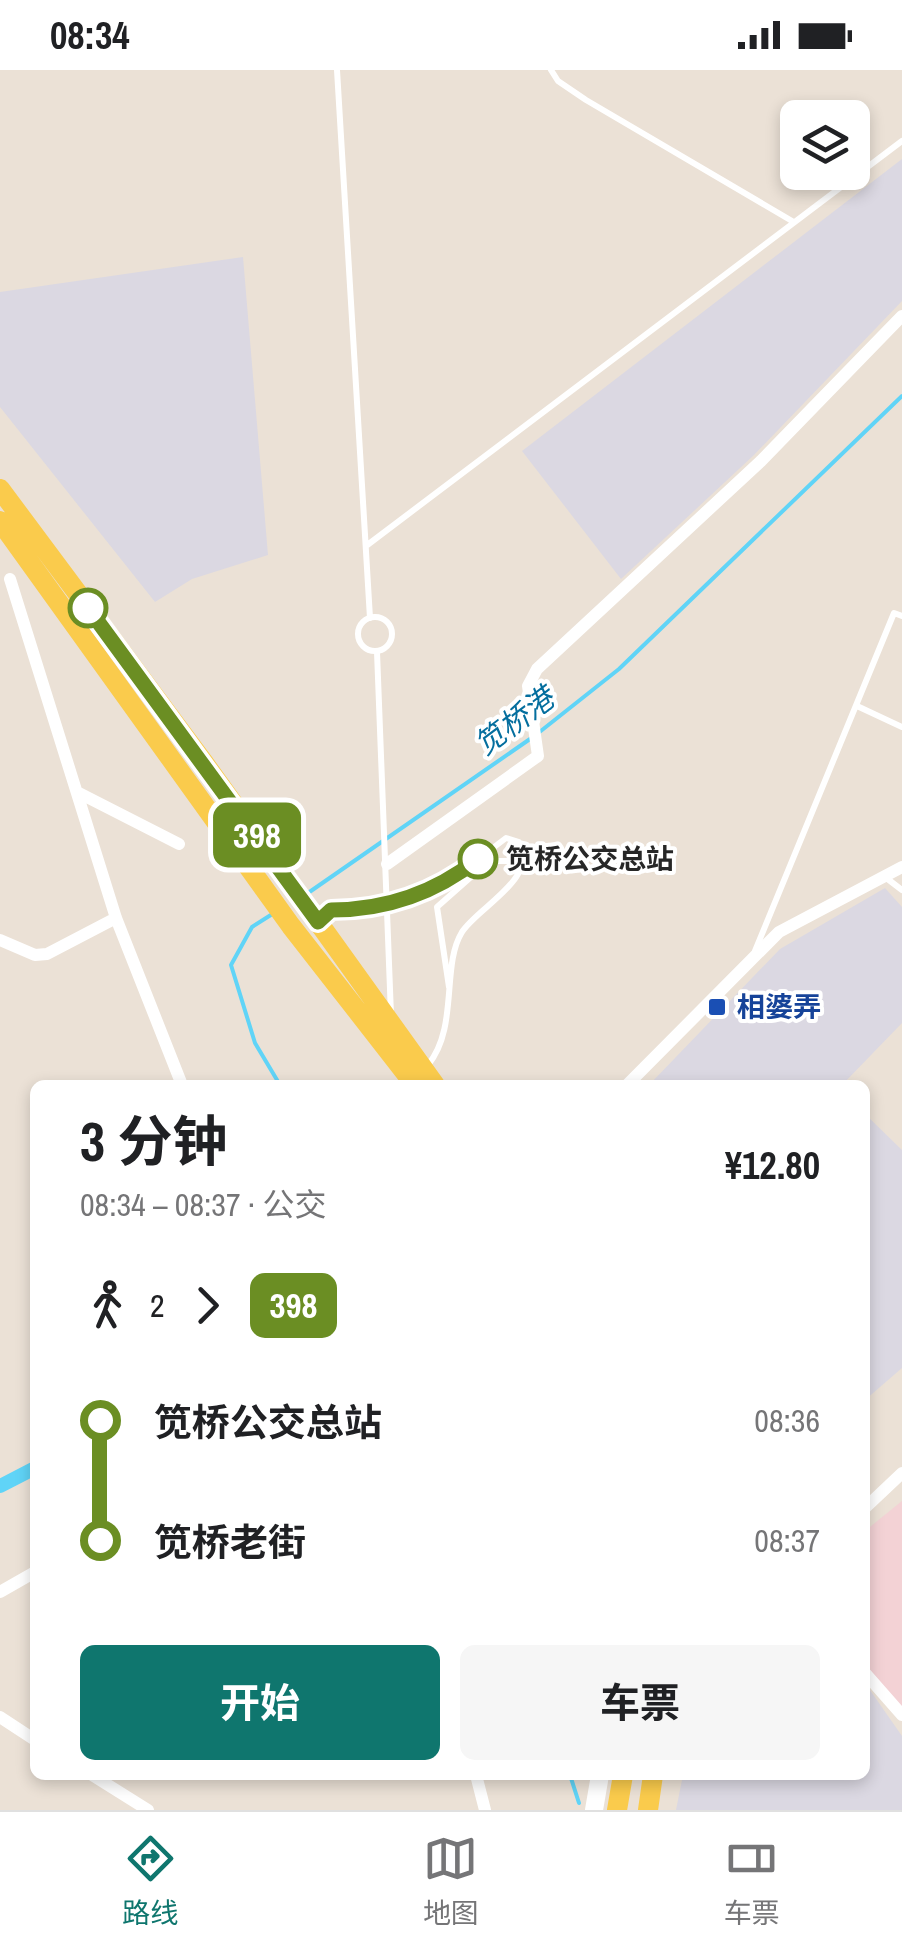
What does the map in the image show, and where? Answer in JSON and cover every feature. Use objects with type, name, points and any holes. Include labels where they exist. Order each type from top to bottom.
[{"type":"main road","points":[[0,489],[314,916],[386,1032]]},
{"type":"main road","points":[[0,521],[291,926],[425,1080]]},
{"type":"main road","points":[[594,1810],[599,1780]]},
{"type":"main road","points":[[617,1810],[622,1780]]},
{"type":"main road","points":[[648,1810],[652,1780]]},
{"type":"street","points":[[387,859],[520,773],[538,753],[528,686],[537,668],[761,461],[902,316]]},
{"type":"street","points":[[10,579],[116,918],[180,1080]]},
{"type":"street","points":[[77,792],[179,844]]},
{"type":"street","points":[[632,1080],[778,932],[902,867]]},
{"type":"street","points":[[0,940],[35,956],[47,954],[116,918]]},
{"type":"street","points":[[870,1503],[902,1473]]},
{"type":"street","points":[[0,1592],[30,1575]]},
{"type":"street","points":[[870,1679],[902,1716]]},
{"type":"street","points":[[0,1718],[30,1737]]},
{"type":"street","points":[[100,1780],[148,1810]]},
{"type":"street","points":[[477,1780],[485,1810]]},
{"type":"lane","points":[[337,70],[370,618]]},
{"type":"lane","points":[[551,70],[558,81],[586,100],[792,222]]},
{"type":"lane","points":[[366,546],[902,140]]},
{"type":"lane","points":[[752,956],[894,614],[902,616]]},
{"type":"lane","points":[[370,618],[386,621],[392,631],[387,647],[376,652],[366,649],[358,640],[358,629],[370,618]]},
{"type":"lane","points":[[376,652],[389,904],[386,1032]]},
{"type":"lane","points":[[856,706],[902,727]]},
{"type":"lane","points":[[314,916],[331,910],[365,910],[389,904],[457,876],[506,838],[519,842],[525,852],[520,872],[462,932],[452,958],[452,1004],[425,1080]]},
{"type":"lane","points":[[452,1004],[437,907],[489,861],[517,861],[525,852]]},
{"type":"lane","points":[[884,876],[902,890]]},
{"type":"shaded area","points":[[902,159],[902,301],[754,455],[621,579],[522,451],[862,190],[870,190],[870,184]]},
{"type":"shaded area","points":[[243,257],[268,555],[192,579],[155,602],[0,407],[0,292]]},
{"type":"shaded area","points":[[885,888],[902,907],[902,1023],[847,1080],[654,1080],[780,949]]},
{"type":"shaded area","points":[[870,1119],[902,1150],[902,1368],[870,1396]]},
{"type":"shaded area","points":[[902,1501],[902,1712],[870,1672],[870,1527]]},
{"type":"shaded area","points":[[870,1690],[902,1736],[902,1810],[676,1810],[682,1780],[870,1780]]},
{"type":"waterway","name":"笕桥港","points":[[537,734],[619,669],[902,396]]},
{"type":"waterway","name":"笕桥港","points":[[308,893],[530,739]]},
{"type":"waterway","name":"笕桥港","points":[[274,913],[252,927],[231,965],[255,1043],[277,1080]]},
{"type":"waterway","points":[[0,1486],[30,1471]]},
{"type":"waterway","name":"笕桥港","points":[[572,1780],[579,1803]]},
{"type":"bus line","name":"398","points":[[88,608],[318,922],[331,910],[365,910],[426,892],[457,876],[478,859]]},
{"type":"place","name":"笕桥公交总站","points":[[478,859]]},
{"type":"place","name":"相婆弄","points":[[717,1007]]}]
